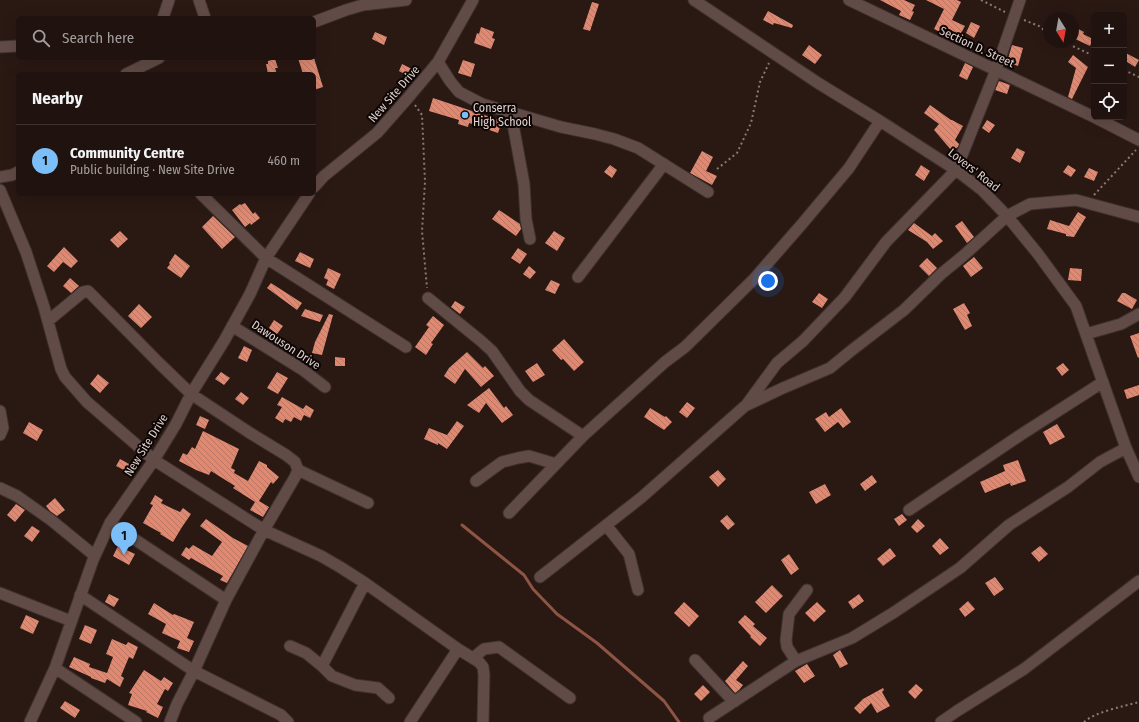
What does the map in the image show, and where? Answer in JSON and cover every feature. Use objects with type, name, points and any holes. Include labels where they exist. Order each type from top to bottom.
[{"type":"street","points":[[164,16],[169,0]]},
{"type":"street","points":[[316,21],[346,10],[380,1],[406,0]]},
{"type":"street","name":"New Site Drive","points":[[316,185],[324,176],[378,133],[407,99],[438,62],[473,0]]},
{"type":"street","name":"Lovers' Road","points":[[694,0],[818,83],[956,170],[982,190],[1007,216],[1038,254],[1076,306],[1126,448],[1139,477]]},
{"type":"street","name":"Section D. Street","points":[[849,0],[1091,116]]},
{"type":"street","points":[[540,577],[642,497],[745,406],[777,363],[803,341],[845,297],[886,242],[956,170],[996,70],[1020,0]]},
{"type":"street","points":[[0,47],[16,46]]},
{"type":"street","points":[[130,72],[154,60]]},
{"type":"street","points":[[438,62],[459,92],[482,104],[562,127],[614,139],[638,148],[708,192]]},
{"type":"street","points":[[511,113],[524,184],[526,219],[530,239]]},
{"type":"street","name":"Section D. Street","points":[[1099,120],[1138,143]]},
{"type":"street","points":[[509,513],[583,436],[665,362],[685,347],[753,280],[849,168],[880,121]]},
{"type":"street","points":[[578,277],[664,164]]},
{"type":"street","points":[[0,177],[16,173]]},
{"type":"street","points":[[0,190],[26,252],[48,320],[61,369],[65,377],[87,402],[154,460],[264,530],[321,556],[365,583],[458,649],[480,662],[483,667],[484,675],[483,722]]},
{"type":"street","points":[[203,196],[266,258],[406,347]]},
{"type":"street","name":"New Site Drive","points":[[30,722],[55,668],[80,595],[110,523],[154,460],[176,424],[191,394],[224,341],[250,294],[266,258],[308,196]]},
{"type":"street","points":[[745,406],[830,368],[904,310],[941,274],[1007,216],[1030,204],[1076,200],[1139,217]]},
{"type":"street","points":[[48,320],[83,292],[88,291],[191,394],[286,455],[295,462],[298,470],[296,477],[264,530],[226,600],[170,722]]},
{"type":"street","points":[[428,298],[492,351],[529,400],[583,436]]},
{"type":"street","points":[[1086,334],[1121,324],[1139,314]]},
{"type":"street","name":"Dawouson Drive","points":[[232,326],[303,370],[325,387]]},
{"type":"street","points":[[908,510],[1103,382]]},
{"type":"street","points":[[0,411],[3,428],[0,435]]},
{"type":"street","points":[[709,718],[796,661],[852,638],[893,613],[960,568],[1009,525],[1068,487],[1100,462],[1126,448]]},
{"type":"street","points":[[476,481],[502,462],[518,458],[529,456],[556,464]]},
{"type":"street","points":[[298,470],[368,503]]},
{"type":"street","points":[[0,488],[17,496],[51,520],[95,556]]},
{"type":"street","points":[[110,523],[226,600]]},
{"type":"street","points":[[606,525],[629,554],[638,590]]},
{"type":"street","points":[[941,722],[957,710],[1024,669],[1139,581]]},
{"type":"street","points":[[322,666],[365,583]]},
{"type":"street","points":[[796,661],[787,647],[786,640],[789,614],[807,590]]},
{"type":"street","points":[[0,593],[71,621]]},
{"type":"street","points":[[80,595],[194,672],[281,715],[288,722]]},
{"type":"street","points":[[290,646],[306,653],[332,676],[355,685],[378,688],[389,698]]},
{"type":"street","points":[[473,658],[484,649],[499,647],[570,698]]},
{"type":"street","points":[[410,722],[458,649]]},
{"type":"street","points":[[694,660],[734,702]]},
{"type":"street","points":[[55,668],[136,722]]},
{"type":"path","points":[[1077,48],[1091,55]]},
{"type":"path","points":[[717,169],[736,153],[751,123],[760,82],[774,53]]},
{"type":"path","points":[[1127,71],[1139,77]]},
{"type":"path","points":[[407,99],[416,106],[422,115],[425,182],[422,231],[428,298]]},
{"type":"path","points":[[1088,202],[1136,151],[1138,143]]},
{"type":"path","points":[[1084,722],[1089,718],[1119,707],[1139,702]]},
{"type":"building","points":[[880,0],[904,0],[915,5],[912,11],[914,12],[910,20],[899,15],[901,11]]},
{"type":"building","points":[[926,0],[957,0],[961,2],[952,20],[965,26],[960,35],[947,28],[944,34],[934,29],[944,9]]},
{"type":"building","points":[[592,2],[599,4],[590,31],[583,29]]},
{"type":"building","points":[[768,11],[793,25],[792,28],[774,23],[773,25],[763,20]]},
{"type":"building","points":[[971,22],[980,26],[974,38],[966,33]]},
{"type":"building","points":[[481,27],[494,32],[492,38],[495,39],[491,49],[474,43],[477,33],[479,34]]},
{"type":"building","points":[[1079,29],[1084,32],[1083,34],[1091,38],[1090,46],[1079,41]]},
{"type":"building","points":[[375,32],[387,37],[384,45],[372,39]]},
{"type":"building","points":[[809,45],[822,55],[815,64],[802,55]]},
{"type":"building","points":[[1012,45],[1023,48],[1018,66],[1007,62]]},
{"type":"building","points":[[1127,54],[1139,60],[1135,67],[1127,62]]},
{"type":"building","points":[[1073,55],[1088,67],[1072,99],[1068,97],[1076,68],[1068,62]]},
{"type":"building","points":[[275,60],[278,68],[275,68],[276,72],[268,72],[266,64],[268,64],[268,61]]},
{"type":"building","points":[[299,60],[315,60],[323,87],[316,89],[316,72],[302,72]]},
{"type":"building","points":[[463,60],[475,64],[471,77],[458,73]]},
{"type":"building","points":[[965,63],[973,67],[967,80],[959,76]]},
{"type":"building","points":[[402,64],[414,70],[410,77],[399,71]]},
{"type":"building","points":[[999,81],[1010,85],[1007,94],[995,90]]},
{"type":"building","name":"Conserra High School","points":[[433,98],[502,121],[498,133],[469,123],[468,127],[458,124],[459,120],[429,111]]},
{"type":"building","points":[[930,105],[951,120],[963,126],[955,140],[959,144],[958,147],[952,151],[934,130],[939,124],[924,113]]},
{"type":"building","points":[[987,120],[995,125],[989,133],[982,128]]},
{"type":"building","points":[[1017,148],[1025,152],[1020,163],[1011,158]]},
{"type":"building","points":[[702,151],[713,157],[706,171],[717,176],[712,185],[690,173]]},
{"type":"building","points":[[610,165],[617,170],[612,178],[604,172]]},
{"type":"building","points":[[921,165],[930,171],[924,181],[915,175]]},
{"type":"building","points":[[1068,165],[1076,170],[1071,177],[1063,172]]},
{"type":"building","points":[[1089,168],[1098,172],[1094,181],[1084,177]]},
{"type":"building","points":[[245,203],[253,214],[255,212],[260,218],[251,225],[250,223],[245,227],[232,210],[240,204]]},
{"type":"building","points":[[499,210],[520,224],[521,229],[516,236],[492,219]]},
{"type":"building","points":[[1078,212],[1086,217],[1074,237],[1066,236],[1066,234],[1047,229],[1050,220],[1069,226]]},
{"type":"building","points":[[213,216],[235,237],[222,249],[202,227]]},
{"type":"building","points":[[962,221],[974,237],[967,243],[955,226]]},
{"type":"building","points":[[914,223],[932,236],[935,233],[943,241],[933,249],[927,242],[908,230]]},
{"type":"building","points":[[120,231],[128,239],[118,248],[110,240]]},
{"type":"building","points":[[554,231],[565,238],[557,251],[545,243]]},
{"type":"building","points":[[64,247],[78,261],[71,268],[63,262],[54,272],[47,266]]},
{"type":"building","points":[[518,248],[527,254],[520,264],[511,258]]},
{"type":"building","points":[[300,252],[314,259],[310,268],[295,261]]},
{"type":"building","points":[[175,254],[190,266],[181,278],[167,268]]},
{"type":"building","points":[[974,257],[983,268],[971,277],[963,266]]},
{"type":"building","points":[[927,258],[937,268],[929,276],[919,266]]},
{"type":"building","points":[[529,266],[536,272],[530,279],[523,274]]},
{"type":"building","points":[[328,268],[341,274],[334,289],[326,285],[328,280],[324,278]]},
{"type":"building","points":[[1070,268],[1082,269],[1081,281],[1068,280]]},
{"type":"building","points":[[70,278],[79,286],[71,293],[63,286]]},
{"type":"building","points":[[551,280],[560,284],[555,294],[545,290]]},
{"type":"building","points":[[271,283],[302,303],[297,310],[267,288]]},
{"type":"building","points":[[819,293],[828,299],[822,308],[812,302]]},
{"type":"building","points":[[1122,293],[1125,293],[1137,300],[1132,309],[1117,301]]},
{"type":"building","points":[[455,301],[465,307],[460,314],[451,307]]},
{"type":"building","points":[[964,303],[970,313],[967,315],[972,326],[965,330],[953,309]]},
{"type":"building","points":[[139,304],[152,317],[141,328],[128,316]]},
{"type":"building","points":[[305,309],[323,315],[320,322],[301,316]]},
{"type":"building","points":[[329,314],[333,315],[322,355],[312,353],[315,342]]},
{"type":"building","points":[[433,316],[444,325],[431,343],[433,344],[426,355],[415,347],[429,327],[426,325]]},
{"type":"building","points":[[274,320],[283,326],[277,334],[269,328]]},
{"type":"building","points":[[1139,333],[1139,357],[1138,358],[1130,336]]},
{"type":"building","points":[[564,339],[584,362],[574,371],[552,350]]},
{"type":"building","points":[[244,346],[252,350],[247,362],[238,358]]},
{"type":"building","points":[[467,352],[483,368],[485,366],[494,376],[481,387],[465,369],[455,384],[444,376],[449,368]]},
{"type":"building","points":[[335,357],[345,358],[345,366],[335,366]]},
{"type":"building","points":[[537,363],[545,375],[533,382],[525,371]]},
{"type":"building","points":[[1063,363],[1069,370],[1062,376],[1056,368]]},
{"type":"building","points":[[221,372],[230,378],[224,385],[215,379]]},
{"type":"building","points":[[277,372],[288,378],[278,394],[267,388]]},
{"type":"building","points":[[98,374],[109,383],[100,393],[90,384]]},
{"type":"building","points":[[1139,385],[1139,395],[1127,399],[1124,390]]},
{"type":"building","points":[[489,388],[504,408],[506,406],[513,415],[502,423],[486,403],[479,413],[467,405]]},
{"type":"building","points":[[241,392],[249,398],[243,405],[235,399]]},
{"type":"building","points":[[282,397],[303,409],[306,405],[314,410],[310,418],[304,415],[301,421],[294,417],[291,422],[285,419],[283,423],[275,418],[282,407],[277,405]]},
{"type":"building","points":[[687,402],[695,408],[687,418],[679,412]]},
{"type":"building","points":[[650,408],[665,417],[666,416],[672,422],[664,430],[644,417]]},
{"type":"building","points":[[841,408],[851,422],[843,428],[838,422],[825,432],[815,419],[826,412],[829,417]]},
{"type":"building","points":[[200,416],[209,420],[205,429],[196,425]]},
{"type":"building","points":[[457,421],[464,426],[447,449],[438,443],[438,445],[424,439],[429,428],[447,435]]},
{"type":"building","points":[[29,422],[43,430],[37,441],[23,433]]},
{"type":"building","points":[[1057,424],[1065,437],[1050,445],[1043,432]]},
{"type":"building","points":[[203,431],[239,449],[231,468],[235,470],[234,473],[248,481],[259,461],[267,465],[267,467],[279,477],[273,484],[271,482],[259,501],[269,507],[263,517],[250,510],[255,502],[233,488],[235,486],[211,471],[209,475],[179,461],[183,453],[187,455],[192,447],[195,449]]},
{"type":"building","points":[[120,459],[131,465],[128,472],[116,466]]},
{"type":"building","points":[[1018,460],[1026,481],[1011,486],[1010,483],[985,493],[980,482],[1005,471],[1003,465]]},
{"type":"building","points":[[718,470],[726,479],[718,487],[709,477]]},
{"type":"building","points":[[872,475],[877,482],[865,491],[860,484]]},
{"type":"building","points":[[825,484],[831,495],[816,504],[809,492]]},
{"type":"building","points":[[155,495],[163,500],[161,503],[180,512],[183,508],[191,514],[173,542],[143,523],[153,505],[150,504]]},
{"type":"building","points":[[55,498],[65,510],[57,516],[46,506]]},
{"type":"building","points":[[16,504],[25,510],[15,522],[7,515]]},
{"type":"building","points":[[902,514],[907,520],[899,526],[894,519]]},
{"type":"building","points":[[727,515],[735,524],[728,530],[720,521]]},
{"type":"building","points":[[206,519],[233,538],[248,546],[227,583],[220,580],[223,576],[191,558],[189,560],[181,555],[186,547],[189,549],[193,545],[212,556],[222,542],[200,526]]},
{"type":"building","points":[[918,519],[925,526],[917,533],[911,527]]},
{"type":"building","points":[[32,526],[40,531],[32,542],[24,536]]},
{"type":"building","points":[[940,538],[949,548],[940,555],[932,546]]},
{"type":"building","points":[[118,546],[135,554],[129,565],[113,556]]},
{"type":"building","points":[[1040,546],[1048,554],[1039,562],[1031,553]]},
{"type":"building","points":[[890,548],[896,556],[883,566],[877,559]]},
{"type":"building","points":[[789,554],[799,569],[791,575],[781,560]]},
{"type":"building","points":[[995,577],[1004,589],[994,596],[985,583]]},
{"type":"building","points":[[772,585],[783,596],[766,613],[755,602]]},
{"type":"building","points":[[109,594],[119,599],[114,607],[105,602]]},
{"type":"building","points":[[859,594],[864,601],[853,609],[848,602]]},
{"type":"building","points":[[968,601],[975,609],[965,617],[959,609]]},
{"type":"building","points":[[684,602],[699,616],[689,627],[674,613]]},
{"type":"building","points":[[817,602],[826,611],[814,622],[805,613]]},
{"type":"building","points":[[154,603],[173,615],[174,614],[194,622],[187,638],[194,641],[189,652],[177,648],[180,641],[162,633],[166,624],[148,614]]},
{"type":"building","points":[[26,615],[39,621],[33,634],[20,628]]},
{"type":"building","points":[[745,615],[755,624],[753,626],[767,638],[760,646],[750,637],[751,636],[738,622]]},
{"type":"building","points":[[85,625],[97,630],[91,644],[79,639]]},
{"type":"building","points":[[112,639],[126,645],[128,642],[138,647],[133,659],[129,657],[121,676],[124,678],[120,687],[107,679],[105,683],[69,667],[74,657],[90,664],[89,667],[107,673],[113,657],[106,654]]},
{"type":"building","points":[[840,650],[848,664],[840,668],[833,655]]},
{"type":"building","points":[[743,661],[748,666],[736,680],[743,685],[735,693],[725,681]]},
{"type":"building","points":[[807,664],[815,676],[804,683],[795,671]]},
{"type":"building","points":[[144,670],[161,681],[164,677],[173,683],[168,691],[165,689],[157,704],[163,707],[158,718],[146,712],[147,711],[128,705],[132,694],[129,693]]},
{"type":"building","points":[[916,684],[923,690],[915,699],[908,692]]},
{"type":"building","points":[[703,685],[710,692],[701,701],[694,694]]},
{"type":"building","points":[[883,688],[884,690],[882,692],[890,706],[877,713],[871,703],[860,714],[854,708],[863,699]]},
{"type":"building","points":[[65,701],[80,710],[75,718],[60,708]]},
{"type":"waterway","points":[[462,525],[524,575],[533,589],[557,614],[597,643],[664,701],[679,722]]},
{"type":"place","name":"Conserra High School","points":[[465,115]]},
{"type":"place","name":"Community Centre","points":[[124,555]]}]
